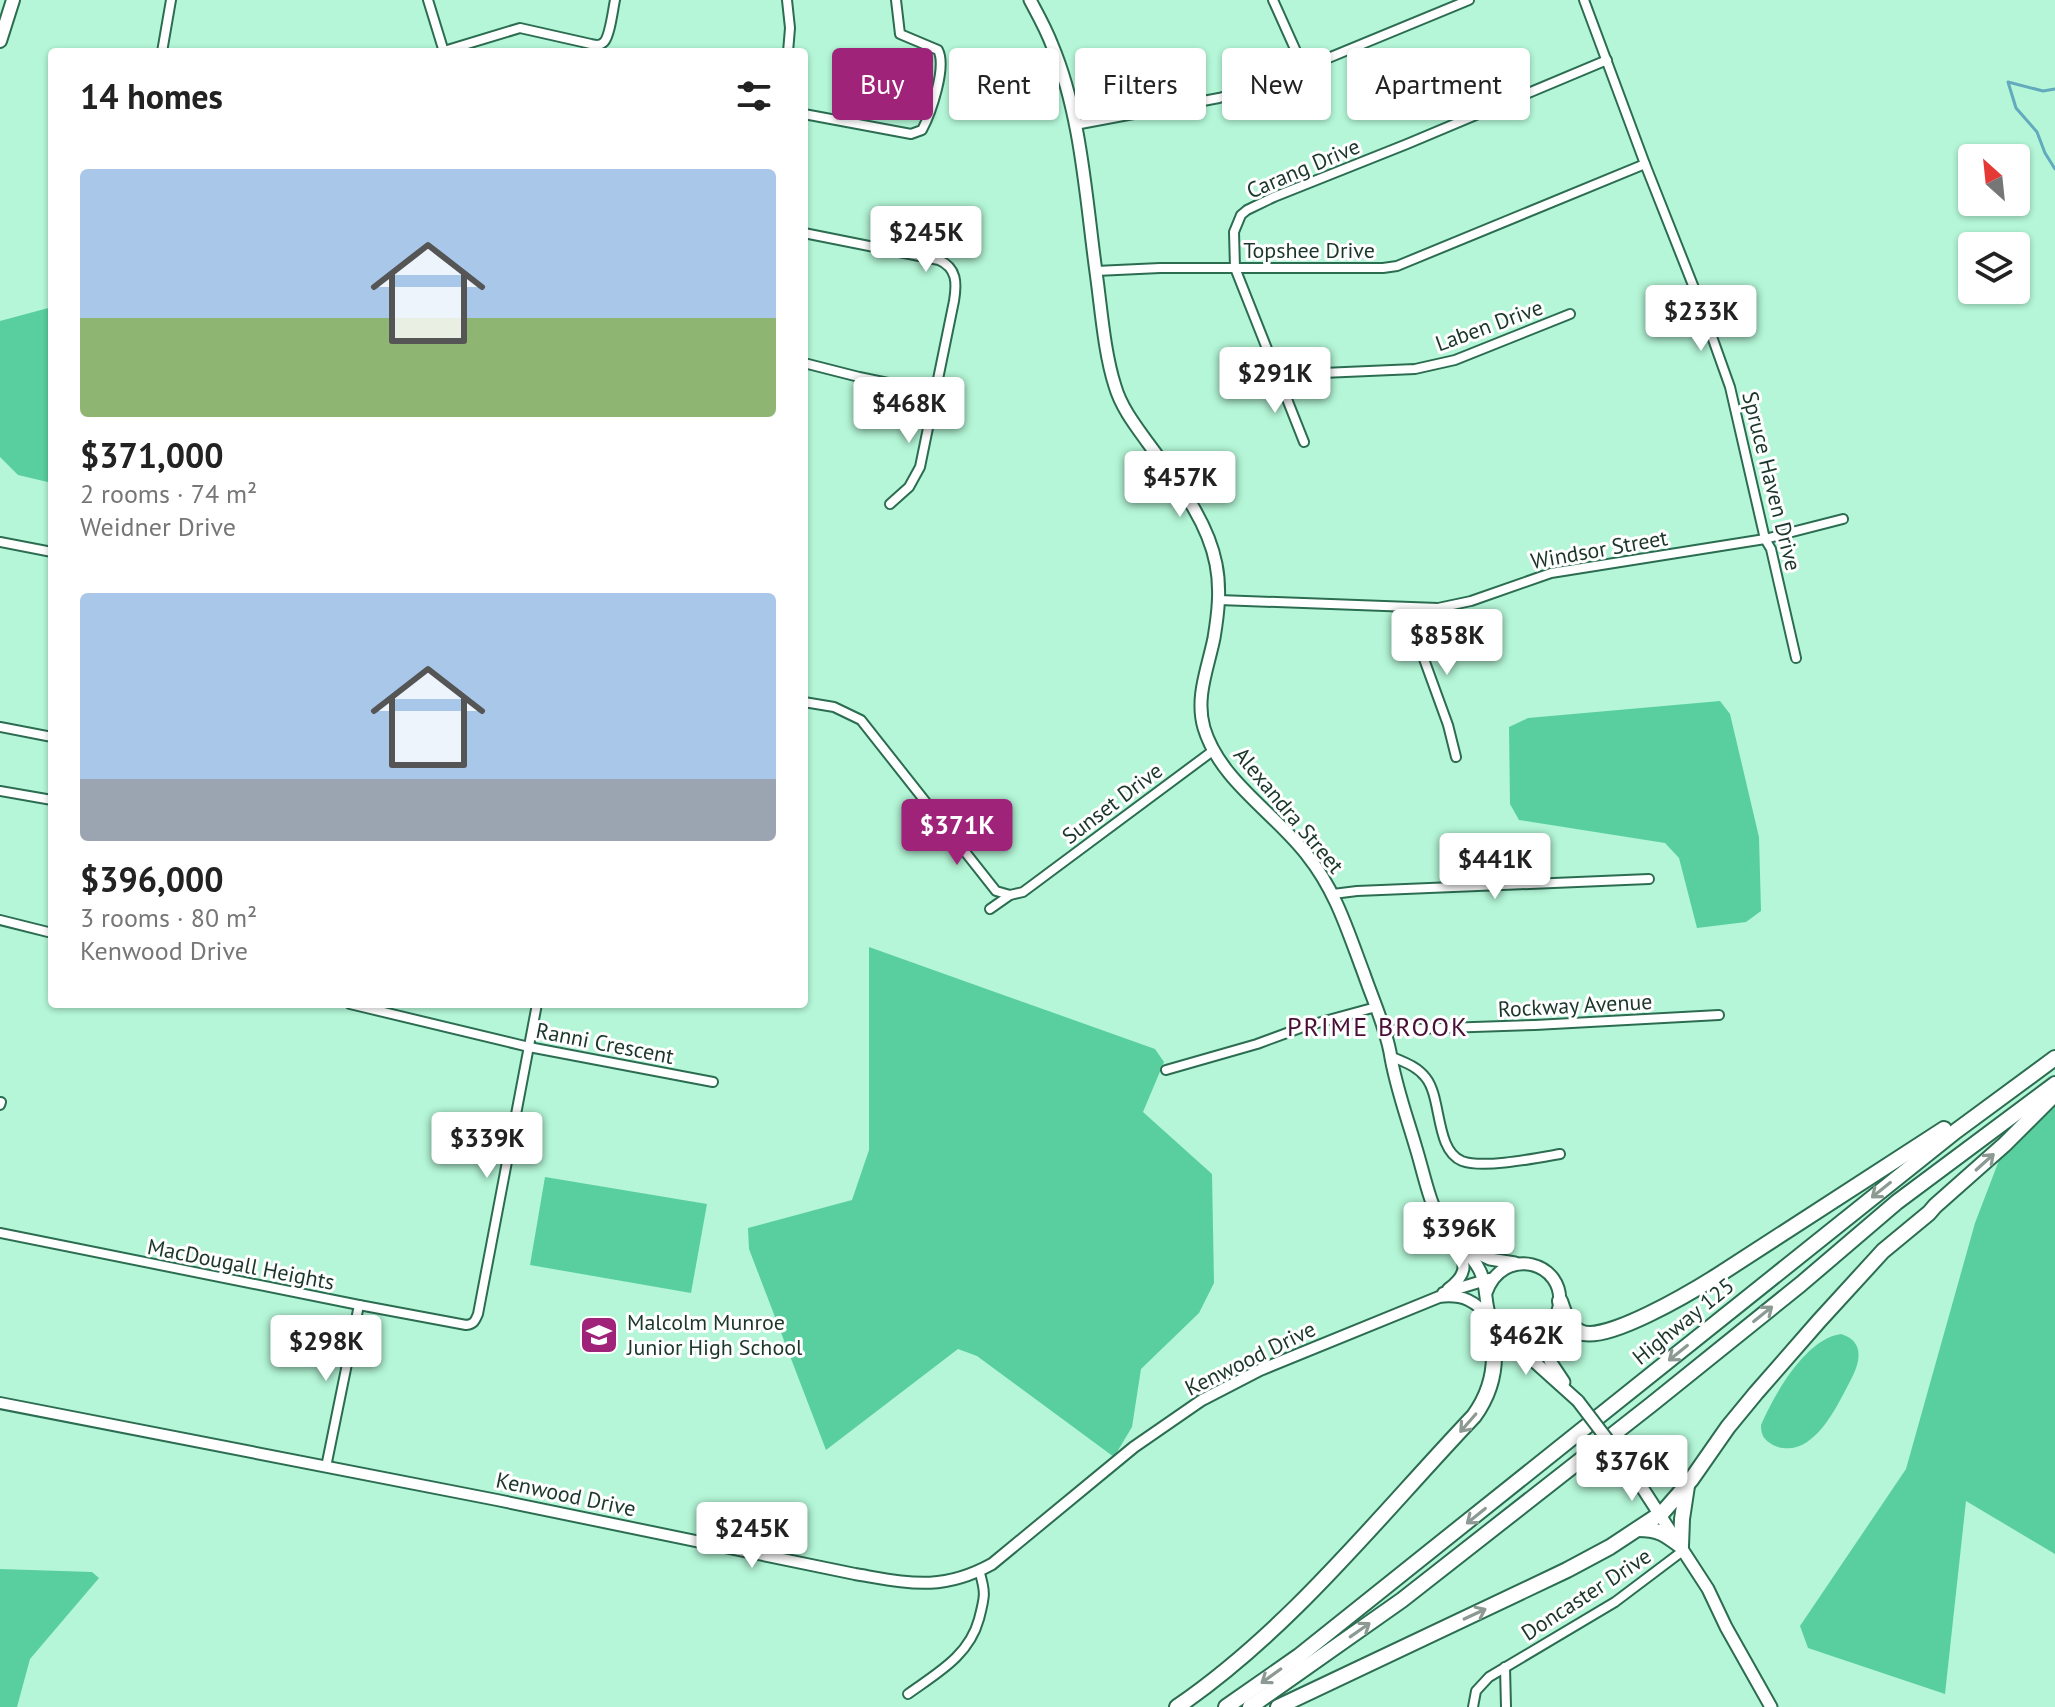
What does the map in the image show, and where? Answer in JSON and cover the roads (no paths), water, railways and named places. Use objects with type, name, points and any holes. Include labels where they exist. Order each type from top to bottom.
[{"type":"highway","points":[[1560,1301],[1573,1327],[1589,1335],[1610,1331],[1648,1314],[1728,1270],[2055,1058]]},
{"type":"highway","name":"Highway 125","points":[[1226,1707],[1299,1656],[1956,1131],[2055,1058]]},
{"type":"highway","name":"Highway 125","points":[[1250,1707],[1414,1591],[1801,1284],[1897,1202],[2055,1084]]},
{"type":"highway","points":[[1278,1707],[1567,1570],[1610,1547],[1660,1514],[1687,1485],[1756,1393],[1863,1271],[1997,1152],[2055,1094]]},
{"type":"highway","points":[[1177,1707],[1231,1666],[1292,1610],[1474,1416],[1485,1399],[1491,1380],[1494,1324]]},
{"type":"highway","points":[[1683,1548],[1682,1519],[1687,1485]]},
{"type":"highway","points":[[1638,1529],[1662,1532],[1683,1548]]},
{"type":"main road","points":[[0,41],[13,0]]},
{"type":"main road","name":"Alexandra Street","points":[[1030,0],[1052,45],[1075,125],[1101,315],[1115,389],[1129,416],[1182,489],[1208,536],[1215,561],[1219,600],[1203,680],[1203,725],[1214,750],[1237,781],[1305,852],[1333,894],[1384,1030],[1432,1200],[1442,1225],[1476,1264],[1488,1284]]},
{"type":"main road","points":[[1451,1237],[1490,1259],[1536,1266],[1547,1273],[1558,1289],[1560,1301],[1557,1314],[1546,1329],[1534,1336],[1522,1338],[1509,1335],[1494,1324]]},
{"type":"main road","points":[[1524,1264],[1505,1268],[1488,1284],[1486,1306],[1494,1324],[1578,1401]]},
{"type":"main road","points":[[1546,1329],[1550,1361],[1632,1472],[1683,1548],[1771,1707]]},
{"type":"street","points":[[163,48],[171,0]]},
{"type":"street","points":[[428,0],[443,48]]},
{"type":"street","points":[[454,48],[520,28],[600,44],[608,36],[615,0]]},
{"type":"street","points":[[787,0],[788,48]]},
{"type":"street","points":[[808,115],[911,134],[922,130],[934,96],[941,56],[938,50],[900,34],[896,0]]},
{"type":"street","points":[[1273,0],[1295,48]]},
{"type":"street","points":[[1331,58],[1469,0]]},
{"type":"street","name":"Spruce Haven Drive","points":[[1584,0],[1730,387],[1796,658]]},
{"type":"street","name":"Carang Drive","points":[[1235,268],[1234,232],[1247,210],[1607,60]]},
{"type":"street","points":[[1075,125],[1222,97]]},
{"type":"street","name":"Topshee Drive","points":[[1096,271],[1397,266],[1645,164]]},
{"type":"street","points":[[808,234],[939,260],[952,269],[955,276],[956,292],[917,475],[890,504]]},
{"type":"street","points":[[1235,268],[1304,442]]},
{"type":"street","name":"Laben Drive","points":[[1276,375],[1415,369],[1455,360],[1570,314]]},
{"type":"street","points":[[808,364],[871,380],[935,391]]},
{"type":"street","name":"Windsor Street","points":[[1219,600],[1438,608],[1471,601],[1549,573],[1765,539],[1843,519]]},
{"type":"street","points":[[0,542],[48,551]]},
{"type":"street","points":[[1405,607],[1451,733],[1456,757]]},
{"type":"street","points":[[808,703],[834,707],[861,720],[996,891],[1010,895]]},
{"type":"street","points":[[0,727],[48,736]]},
{"type":"street","name":"Sunset Drive","points":[[990,909],[1010,895],[1023,892],[1214,750]]},
{"type":"street","points":[[0,791],[48,799]]},
{"type":"street","points":[[1333,894],[1649,879]]},
{"type":"street","points":[[0,920],[48,932]]},
{"type":"street","points":[[1166,1070],[1376,1007]]},
{"type":"street","name":"Ranni Crescent","points":[[367,1008],[529,1047],[713,1082]]},
{"type":"street","points":[[529,1047],[536,1008]]},
{"type":"street","name":"Rockway Avenue","points":[[1384,1030],[1719,1015]]},
{"type":"street","name":"MacDougall Heights","points":[[0,1233],[359,1305],[466,1325],[475,1322],[529,1047]]},
{"type":"street","points":[[1390,1056],[1415,1066],[1427,1079],[1448,1148],[1459,1160],[1508,1163],[1560,1154]]},
{"type":"street","points":[[1443,1293],[1457,1282],[1464,1265],[1462,1254],[1451,1237]]},
{"type":"street","name":"Kenwood Drive","points":[[0,1403],[902,1583],[937,1582],[979,1570],[1000,1558],[1134,1447],[1202,1400],[1260,1370],[1443,1293],[1488,1284]]},
{"type":"street","name":"Kenwood Drive","points":[[1431,1300],[1448,1296],[1466,1297],[1479,1305],[1494,1324]]},
{"type":"street","points":[[326,1467],[359,1305]]},
{"type":"street","name":"Doncaster Drive","points":[[1473,1707],[1473,1696],[1479,1686],[1505,1667],[1615,1602],[1683,1548]]},
{"type":"street","points":[[908,1694],[954,1661],[970,1642],[986,1592],[979,1570]]},
{"type":"street","points":[[1505,1667],[1506,1707]]},
{"type":"waterway","points":[[2055,89],[2043,91],[2008,82],[2016,108],[2037,132],[2055,169]]},
{"type":"place","name":"Malcolm Munroe Junior High School","points":[[599,1335]]},
{"type":"district","name":"PRIME BROOK","points":[[1378,1027]]}]
